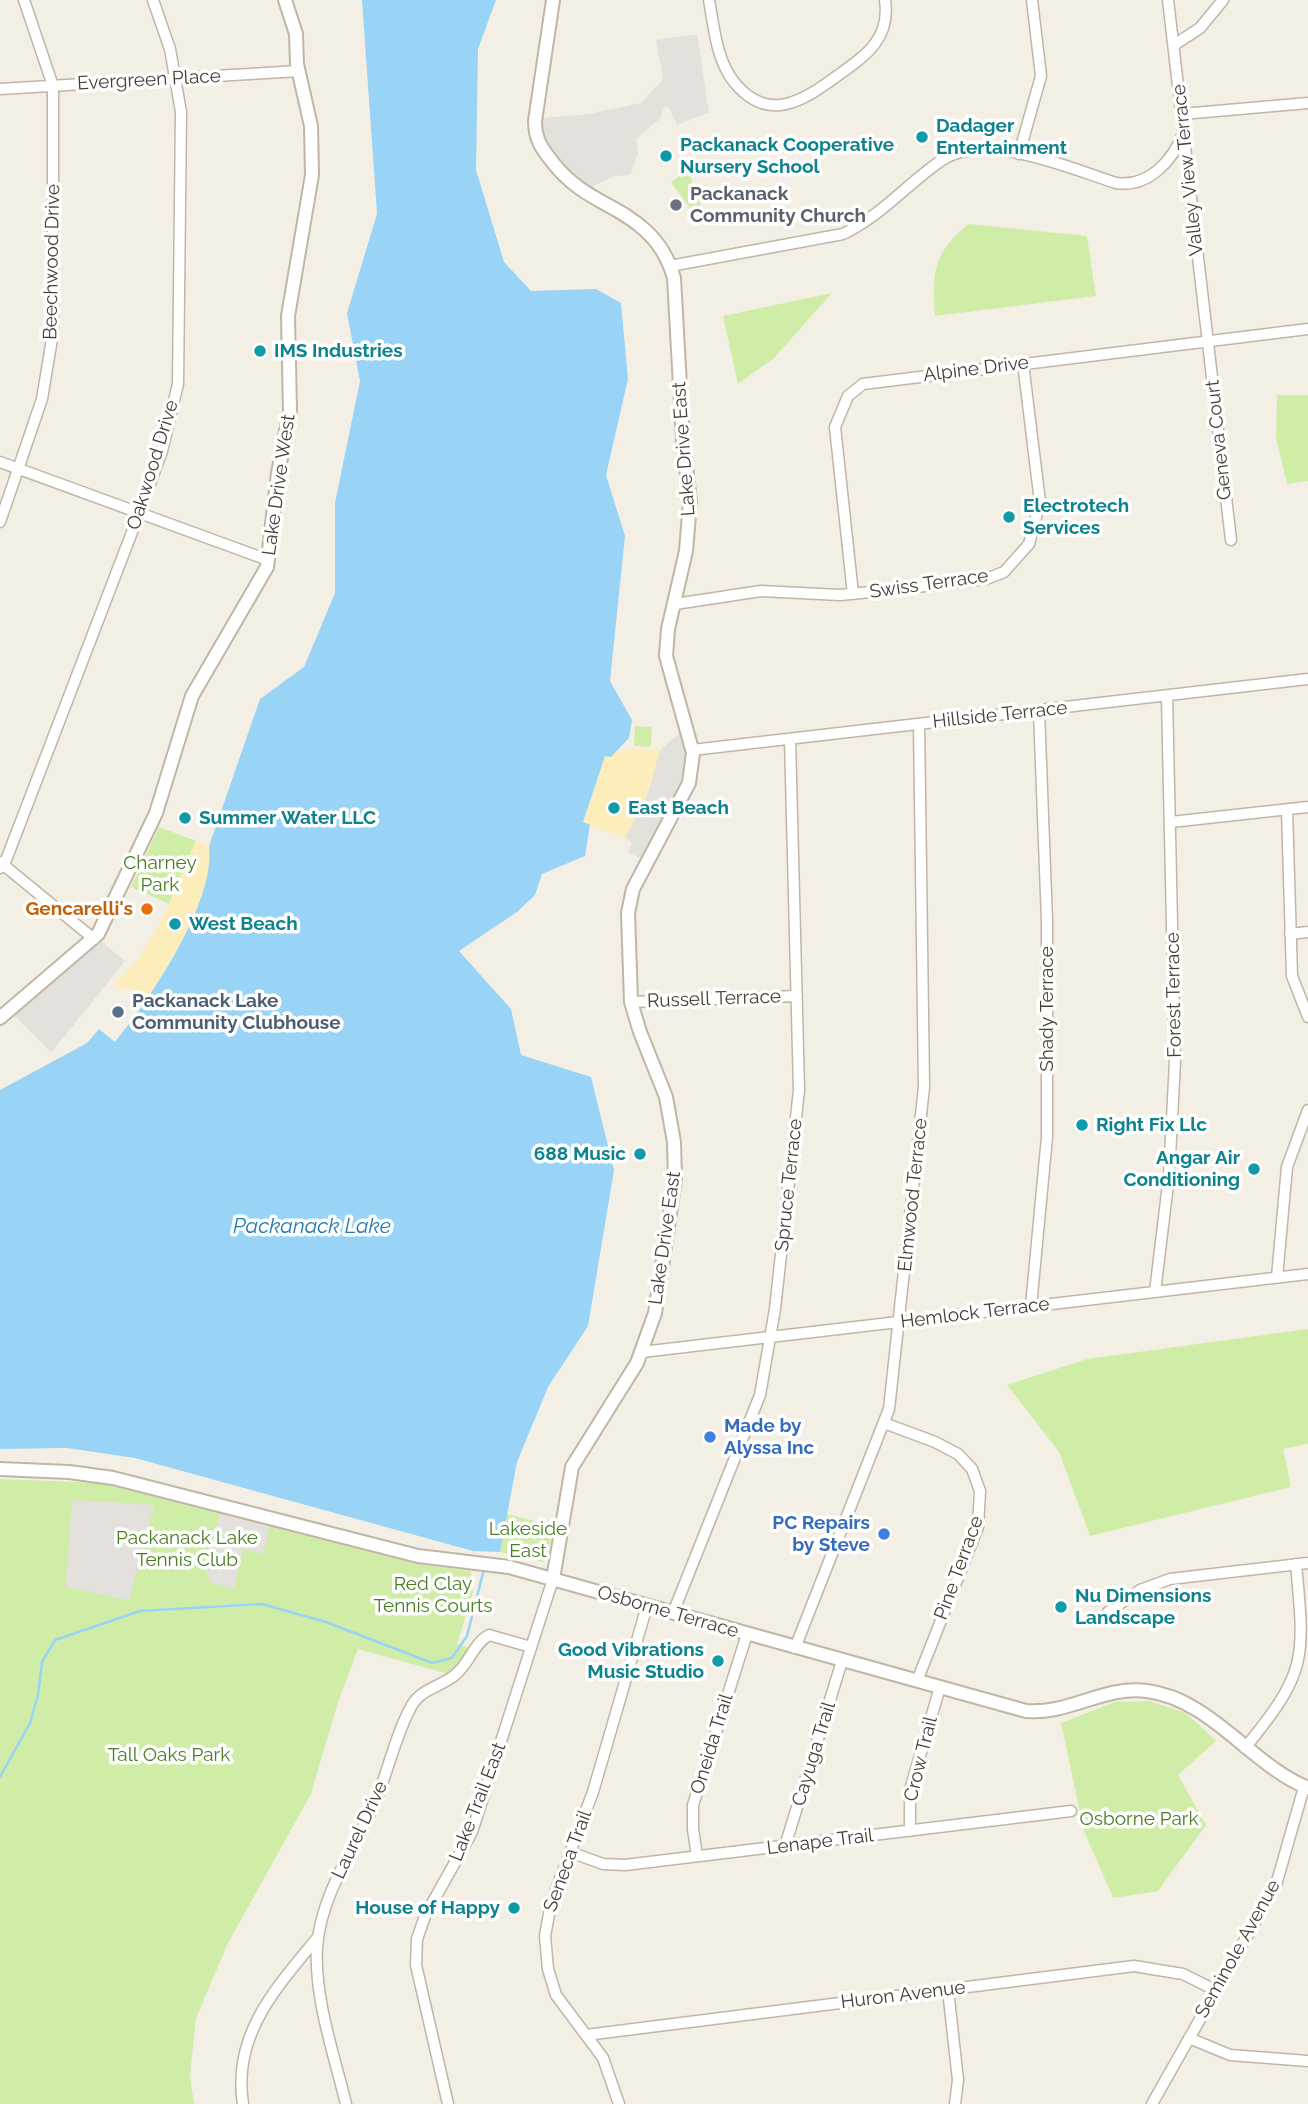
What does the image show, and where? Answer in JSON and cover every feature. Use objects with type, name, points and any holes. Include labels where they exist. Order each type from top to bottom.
[{"type":"street","name":"Beechwood Drive","points":[[0,522],[42,399],[51,356],[53,86],[24,0]]},
{"type":"street","name":"Oakwood Drive","points":[[1,865],[139,514],[162,451],[178,384],[181,112],[170,49],[153,0]]},
{"type":"street","name":"Lake Drive West","points":[[0,1018],[94,939],[156,813],[192,696],[257,588],[268,560],[278,472],[290,411],[288,316],[312,175],[311,126],[299,71],[296,34],[285,0]]},
{"type":"street","name":"Lake Drive East","points":[[553,0],[535,121],[541,149],[574,187],[648,232],[670,266],[676,291],[682,440],[690,502],[688,540],[666,656],[694,763],[690,783],[630,900],[631,1002],[666,1097],[675,1165],[655,1312],[642,1352],[572,1468],[553,1580]]},
{"type":"street","points":[[709,0],[721,58],[734,82],[753,98],[783,106],[811,95],[875,46],[884,27],[885,0]]},
{"type":"street","points":[[1020,154],[1041,76],[1032,0]]},
{"type":"street","name":"Valley View Terrace","points":[[1168,0],[1208,341]]},
{"type":"street","points":[[1174,45],[1200,28],[1223,0]]},
{"type":"street","name":"Evergreen Place","points":[[0,89],[299,71]]},
{"type":"street","points":[[1182,114],[1308,103]]},
{"type":"street","points":[[670,266],[843,234],[869,219],[953,154],[978,148],[1020,154],[1116,183],[1130,184],[1147,178],[1160,169],[1175,151],[1184,132]]},
{"type":"street","name":"Alpine Drive","points":[[853,594],[835,439],[838,415],[855,389],[872,382],[1308,328]]},
{"type":"street","name":"Geneva Court","points":[[1208,341],[1230,540]]},
{"type":"street","name":"Swiss Terrace","points":[[675,604],[761,591],[853,594],[993,577],[1004,572],[1022,555],[1035,531],[1040,502],[1023,363]]},
{"type":"street","points":[[0,462],[268,560]]},
{"type":"street","name":"Hillside Terrace","points":[[692,750],[1308,679]]},
{"type":"street","name":"Forest Terrace","points":[[1155,1292],[1174,1117],[1167,697]]},
{"type":"street","name":"Shady Terrace","points":[[1031,1306],[1047,1137],[1047,921],[1039,711]]},
{"type":"street","name":"Elmwood Terrace","points":[[794,1648],[889,1409],[924,1087],[919,724]]},
{"type":"street","name":"Spruce Terrace","points":[[673,1613],[760,1395],[772,1336],[798,1105],[790,739]]},
{"type":"street","points":[[1171,822],[1308,807]]},
{"type":"street","points":[[1287,810],[1292,976],[1308,1017]]},
{"type":"street","points":[[1,865],[94,939]]},
{"type":"street","points":[[1290,934],[1308,932]]},
{"type":"street","name":"Russell Terrace","points":[[631,1002],[797,996]]},
{"type":"street","points":[[1277,1277],[1287,1167],[1308,1110]]},
{"type":"street","name":"Hemlock Terrace","points":[[642,1352],[1308,1274]]},
{"type":"street","name":"Pine Terrace","points":[[884,1423],[935,1442],[958,1454],[972,1469],[980,1491],[978,1527],[916,1681]]},
{"type":"street","name":"Osborne Terrace","points":[[0,1469],[69,1472],[113,1478],[418,1556],[509,1567],[794,1648],[1042,1712],[1066,1708],[1122,1690],[1155,1692],[1192,1708],[1280,1774],[1306,1787]]},
{"type":"street","points":[[1108,1612],[1140,1590],[1170,1579],[1308,1563]]},
{"type":"street","points":[[1245,1748],[1280,1704],[1298,1663],[1302,1632],[1296,1564]]},
{"type":"street","name":"Lake Trail East","points":[[447,2104],[416,1965],[417,1939],[425,1916],[472,1832],[553,1580]]},
{"type":"street","name":"Seneca Trail","points":[[619,2104],[603,2058],[572,2020],[556,1995],[546,1952],[551,1903],[593,1792],[647,1606]]},
{"type":"street","name":"Oneida Trail","points":[[697,1856],[693,1805],[747,1634]]},
{"type":"street","name":"Laurel Drive","points":[[346,2104],[319,1982],[318,1937],[331,1890],[375,1804],[413,1703],[425,1692],[456,1675],[466,1665],[480,1642],[489,1635],[531,1647]]},
{"type":"street","name":"Cayuga Trail","points":[[785,1846],[842,1661]]},
{"type":"street","name":"Crow Trail","points":[[910,1831],[910,1790],[940,1687]]},
{"type":"street","name":"Seminole Avenue","points":[[1152,2104],[1276,1885],[1306,1787]]},
{"type":"street","name":"Lenape Trail","points":[[570,1852],[590,1861],[616,1865],[1071,1811]]},
{"type":"street","points":[[243,2104],[243,2061],[251,2029],[264,2003],[318,1937]]},
{"type":"street","name":"Huron Avenue","points":[[586,2035],[1133,1966],[1183,1974],[1215,1990]]},
{"type":"street","points":[[948,1990],[958,2080],[955,2104]]},
{"type":"street","points":[[1189,2038],[1230,2055],[1308,2061]]},
{"type":"green space","points":[[688,170],[707,221],[702,225],[671,182]]},
{"type":"green space","points":[[968,224],[1087,236],[1096,296],[935,316],[934,287],[937,264],[948,245]]},
{"type":"green space","points":[[832,293],[774,358],[738,384],[723,316]]},
{"type":"green space","points":[[1277,395],[1308,395],[1308,481],[1287,484],[1276,438]]},
{"type":"green space","points":[[635,726],[652,727],[651,747],[634,746]]},
{"type":"green space","name":"Charney Park","points":[[159,827],[196,841],[169,904],[131,887]]},
{"type":"green space","points":[[1308,1329],[1308,1444],[1283,1449],[1291,1487],[1090,1536],[1059,1452],[1007,1385],[1087,1359]]},
{"type":"green space","name":"Tall Oaks Park","points":[[0,1479],[101,1483],[418,1564],[471,1571],[473,1592],[457,1644],[470,1648],[448,1674],[358,1649],[338,1702],[311,1794],[228,1943],[196,2018],[190,2075],[194,2104],[0,2104]]},
{"type":"green space","name":"Lakeside East","points":[[507,1514],[554,1526],[547,1558],[543,1562],[500,1552]]},
{"type":"green space","name":"Osborne Park","points":[[1149,1701],[1186,1713],[1216,1741],[1178,1775],[1206,1825],[1158,1891],[1113,1898],[1084,1831],[1061,1723],[1115,1702]]},
{"type":"sand","name":"East Beach","points":[[619,749],[660,750],[648,793],[625,838],[583,823],[605,756],[611,757]]},
{"type":"sand","name":"West Beach","points":[[196,841],[209,846],[205,887],[188,929],[143,1007],[134,1000],[137,995],[127,987],[123,991],[115,984],[140,957],[165,914]]},
{"type":"shaded area","points":[[697,34],[709,112],[677,125],[668,106],[663,109],[661,118],[636,139],[638,153],[630,175],[614,176],[589,188],[577,180],[540,135],[543,118],[589,114],[641,103],[663,79],[656,40]]},
{"type":"shaded area","points":[[680,733],[687,756],[684,780],[642,860],[628,852],[632,842],[625,838],[648,793],[660,750]]},
{"type":"shaded area","points":[[101,941],[125,961],[51,1053],[13,1014]]},
{"type":"shaded area","points":[[72,1500],[154,1505],[129,1600],[66,1587]]},
{"type":"shaded area","points":[[220,1513],[270,1526],[263,1554],[243,1549],[234,1589],[212,1583],[205,1571]]},
{"type":"water","name":"Packanack Lake","points":[[362,0],[496,0],[478,49],[476,170],[504,262],[531,291],[596,289],[621,303],[628,379],[606,475],[625,536],[610,681],[632,720],[629,738],[611,757],[605,756],[583,822],[590,825],[585,856],[542,874],[535,895],[517,912],[459,951],[511,1009],[521,1055],[591,1077],[614,1170],[588,1326],[548,1387],[517,1462],[500,1552],[473,1551],[135,1458],[67,1448],[0,1449],[0,1090],[87,1043],[99,1029],[115,1042],[162,976],[192,921],[202,894],[208,869],[209,846],[260,699],[304,667],[335,593],[335,503],[360,381],[347,313],[377,214]]},
{"type":"waterway","points":[[0,1777],[30,1723],[38,1695],[42,1662],[55,1640],[140,1611],[262,1604],[326,1622],[432,1663],[452,1658],[467,1636],[484,1569]]},
{"type":"place","name":"Dadager Entertainment","points":[[922,137]]},
{"type":"place","name":"Packanack Cooperative Nursery School","points":[[666,156]]},
{"type":"place","name":"Packanack Community Church","points":[[676,205]]},
{"type":"place","name":"IMS Industries","points":[[260,351]]},
{"type":"place","name":"Electrotech Services","points":[[1009,517]]},
{"type":"place","name":"East Beach","points":[[614,808]]},
{"type":"place","name":"Summer Water LLC","points":[[185,818]]},
{"type":"place","name":"Gencarelli's","points":[[147,909]]},
{"type":"place","name":"West Beach","points":[[175,924]]},
{"type":"place","name":"Packanack Lake Community Clubhouse","points":[[118,1012]]},
{"type":"place","name":"Right Fix Llc","points":[[1082,1125]]},
{"type":"place","name":"688 Music","points":[[640,1154]]},
{"type":"place","name":"Angar Air Conditioning","points":[[1254,1169]]},
{"type":"place","name":"Made by Alyssa Inc","points":[[710,1437]]},
{"type":"place","name":"PC Repairs by Steve","points":[[884,1534]]},
{"type":"place","name":"Nu Dimensions Landscape","points":[[1061,1607]]},
{"type":"place","name":"Good Vibrations Music Studio","points":[[718,1661]]},
{"type":"place","name":"House of Happy","points":[[514,1908]]},
{"type":"park label","name":"Packanack Lake Tennis Club","points":[[187,1549]]},
{"type":"park label","name":"Red Clay Tennis Courts","points":[[433,1595]]}]
